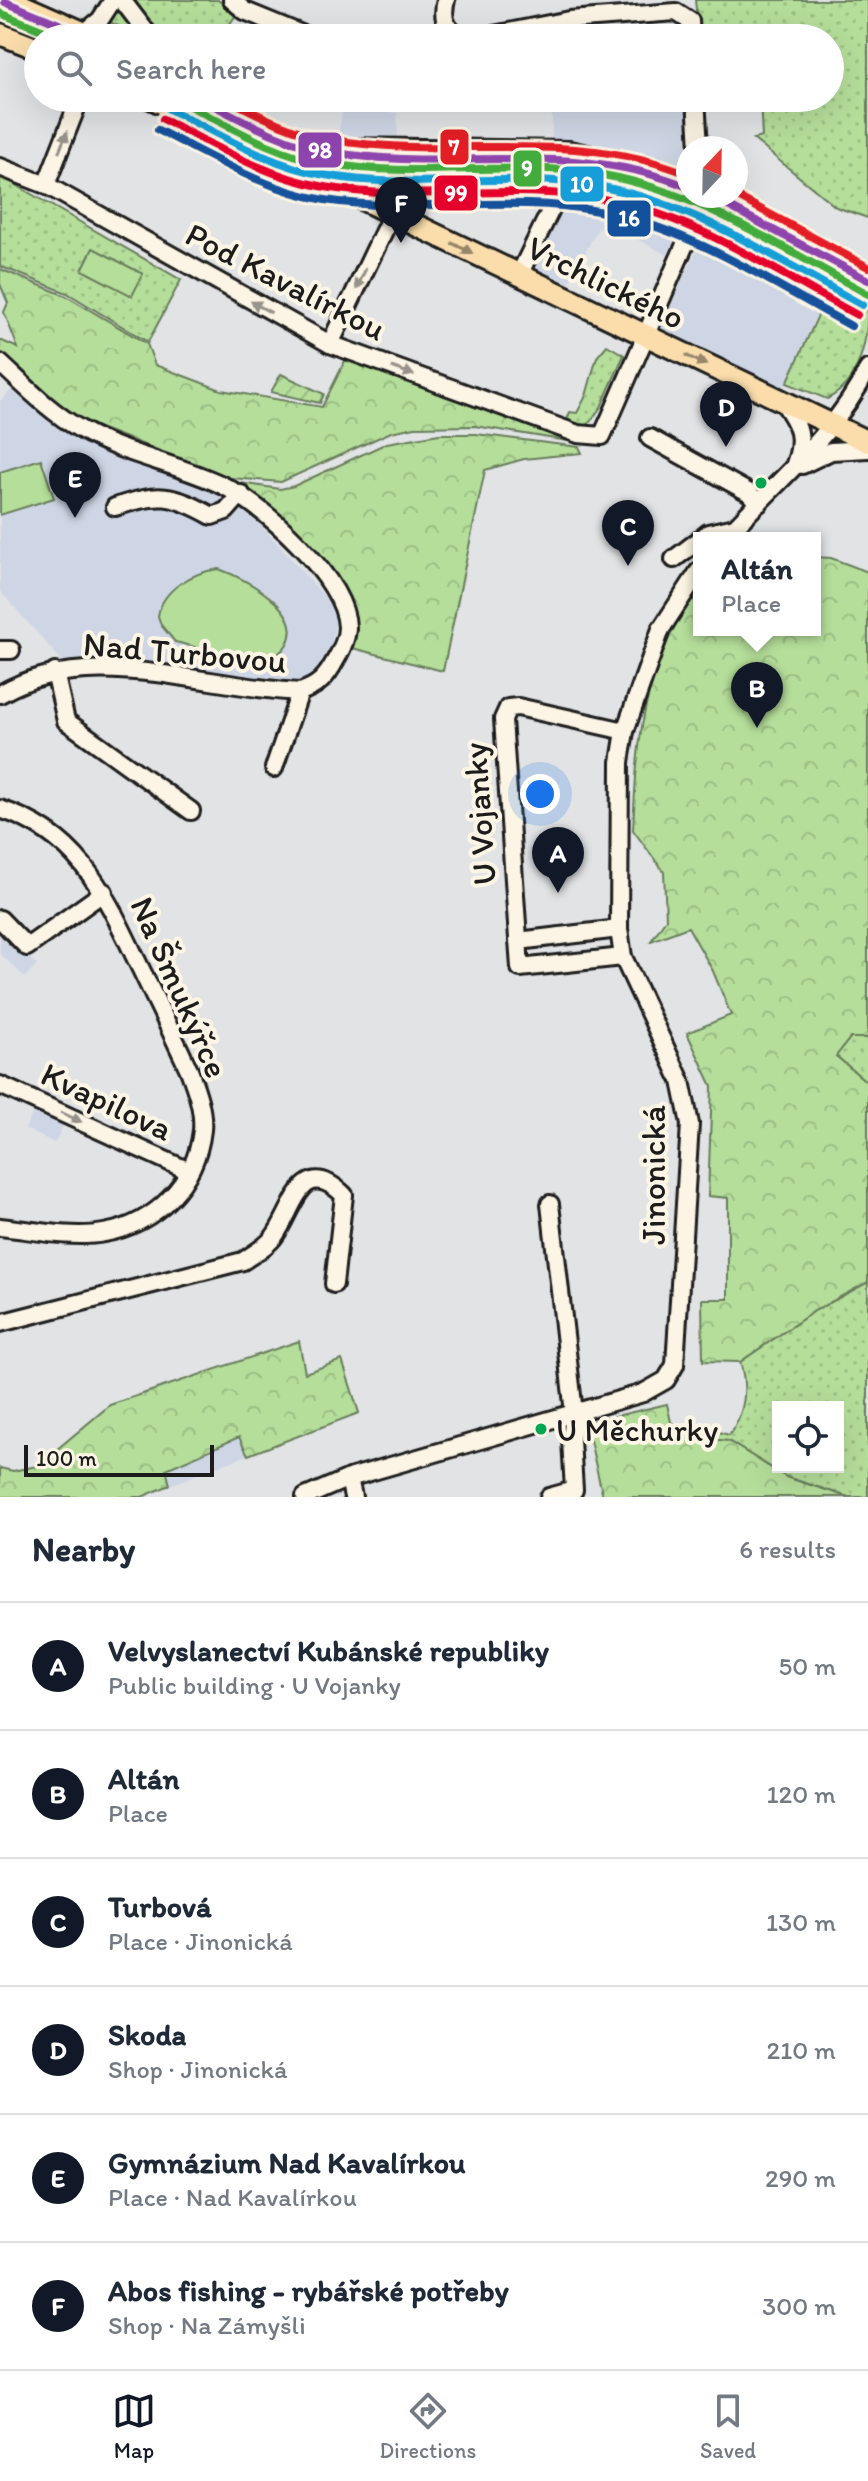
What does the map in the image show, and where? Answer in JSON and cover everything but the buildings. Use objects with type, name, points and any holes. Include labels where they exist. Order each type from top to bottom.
[{"type":"main road","points":[[10,0],[65,24]]},
{"type":"main road","points":[[0,34],[24,43]]},
{"type":"main road","name":"Vrchlického","points":[[180,112],[868,442]]},
{"type":"main road","points":[[237,112],[281,134],[312,144],[383,150],[569,152],[652,170],[676,179]]},
{"type":"main road","points":[[741,208],[868,276]]},
{"type":"street","points":[[97,24],[113,0]]},
{"type":"street","points":[[122,0],[140,24]]},
{"type":"street","points":[[232,0],[245,11],[277,24]]},
{"type":"street","points":[[446,0],[443,18],[446,24]]},
{"type":"street","points":[[549,24],[676,12],[686,24]]},
{"type":"street","points":[[46,185],[75,112]]},
{"type":"street","points":[[697,112],[698,136]]},
{"type":"street","name":"Pod Kavalírkou","points":[[0,167],[46,185],[330,344],[578,434],[602,436],[645,336]]},
{"type":"street","points":[[519,275],[555,201]]},
{"type":"street","points":[[645,336],[700,211]]},
{"type":"street","points":[[330,344],[392,214]]},
{"type":"street","points":[[0,363],[59,417],[83,431],[175,464],[241,494],[279,524],[343,605],[347,627],[339,654],[327,676],[314,688],[300,692],[274,768]]},
{"type":"street","points":[[730,532],[834,425],[852,402],[868,369]]},
{"type":"street","points":[[783,401],[801,428],[801,448],[794,469]]},
{"type":"street","points":[[650,438],[748,492],[759,503]]},
{"type":"street","points":[[794,469],[831,451],[868,449]]},
{"type":"street","points":[[115,507],[162,496],[179,498],[212,516],[226,511],[241,494]]},
{"type":"street","points":[[674,559],[693,544]]},
{"type":"street","name":"Jinonická","points":[[305,1497],[349,1478],[643,1393],[658,1385],[675,1365],[690,1153],[687,1103],[681,1081],[623,957],[619,929],[620,762],[625,731],[661,629],[693,580]]},
{"type":"street","name":"Nad Turbovou","points":[[0,694],[18,683],[55,672],[89,669],[300,692]]},
{"type":"street","points":[[55,672],[66,721],[191,811]]},
{"type":"street","name":"Nad Turbovou","points":[[0,681],[18,683]]},
{"type":"street","name":"U Vojanky","points":[[623,957],[520,968],[503,719],[508,708],[518,707],[625,731]]},
{"type":"street","name":"Na Šmukýřce","points":[[0,809],[49,832],[80,858],[104,892],[189,1070],[199,1098],[202,1127],[189,1171],[178,1191],[162,1207],[127,1227],[101,1234],[0,1227]]},
{"type":"street","points":[[0,919],[27,947],[104,892]]},
{"type":"street","points":[[518,941],[619,929]]},
{"type":"street","name":"Kvapilova","points":[[0,1085],[189,1171]]},
{"type":"street","points":[[0,1323],[243,1261],[272,1239],[299,1189],[310,1181],[335,1186],[344,1195],[334,1284]]},
{"type":"street","points":[[549,1497],[574,1490],[571,1440],[574,1413],[550,1204]]},
{"type":"street","points":[[349,1478],[353,1497]]},
{"type":"shaded area","points":[[342,112],[397,113],[398,141],[337,142]]},
{"type":"shaded area","points":[[552,112],[687,112],[687,136],[676,136],[676,168],[594,147],[552,141]]},
{"type":"shaded area","points":[[567,179],[599,181],[676,204],[676,208],[689,208],[667,255],[635,238],[598,228],[569,283],[527,264]]},
{"type":"shaded area","points":[[715,214],[832,280],[784,388],[658,327]]},
{"type":"shaded area","points":[[12,390],[65,433],[206,489],[251,514],[332,605],[336,620],[330,652],[316,675],[293,685],[121,660],[63,662],[0,591],[0,401]]},
{"type":"shaded area","points":[[0,929],[37,965],[25,977],[0,954]]},
{"type":"shaded area","points":[[36,1106],[66,1120],[55,1143],[25,1129]]},
{"type":"shaded area","points":[[240,1436],[248,1455],[170,1485],[166,1469]]},
{"type":"green space","points":[[133,0],[218,0],[236,15],[230,24],[153,24]]},
{"type":"green space","points":[[695,0],[868,0],[868,218],[836,207],[753,139],[762,137],[761,112],[844,112],[844,24],[698,24]]},
{"type":"green space","points":[[120,8],[132,24],[114,24],[108,21]]},
{"type":"green space","points":[[324,168],[424,170],[414,211],[397,210],[320,172]]},
{"type":"green space","points":[[0,176],[181,280],[148,342],[67,293],[0,266]]},
{"type":"green space","points":[[93,248],[143,274],[132,296],[82,270]]},
{"type":"green space","points":[[0,269],[66,296],[147,344],[155,365],[221,390],[322,407],[346,359],[574,442],[475,426],[415,427],[391,432],[281,482],[219,477],[192,463],[84,422],[35,388],[0,353],[0,340],[18,348],[4,312],[8,303],[0,284]]},
{"type":"green space","points":[[831,287],[868,306],[868,319],[864,346],[854,371],[838,392],[827,399],[787,383]]},
{"type":"green space","points":[[607,345],[624,355],[601,407],[586,427],[567,420],[570,412],[577,413],[586,396],[597,357]]},
{"type":"green space","points":[[281,374],[324,394],[320,403],[271,392]]},
{"type":"green space","points":[[439,434],[476,434],[579,447],[582,453],[524,459],[485,470],[443,671],[352,648],[355,619],[347,594],[274,510],[227,481],[280,489],[294,486],[387,443]]},
{"type":"green space","points":[[41,459],[54,498],[0,515],[0,472]]},
{"type":"green space","points":[[821,557],[868,572],[868,1038],[850,1038],[836,1056],[868,1083],[868,1282],[814,1311],[740,1362],[703,1361],[702,1299],[728,1299],[728,1198],[708,1196],[712,1086],[687,1033],[731,1015],[713,971],[688,927],[651,941],[666,919],[664,872],[633,830],[640,738],[652,682],[662,654],[691,598],[693,636],[821,636]]},
{"type":"green space","points":[[219,569],[270,597],[288,619],[291,631],[287,644],[279,653],[257,659],[222,654],[175,642],[161,625],[158,616],[161,606],[172,590],[189,578]]},
{"type":"green space","points":[[850,1038],[868,1038],[868,1083],[836,1056]]},
{"type":"green space","points":[[868,1282],[868,1497],[848,1497],[780,1473],[844,1473],[844,1401],[772,1401],[772,1468],[728,1441],[699,1438],[709,1429],[729,1435],[739,1418],[744,1400],[740,1362],[814,1311]]},
{"type":"green space","points":[[299,1341],[305,1373],[342,1360],[359,1413],[248,1455],[239,1437],[166,1469],[170,1485],[142,1497],[0,1497],[0,1468],[13,1471],[37,1466],[110,1405]]},
{"type":"green space","points":[[667,1404],[671,1422],[699,1438],[728,1441],[772,1468],[772,1473],[848,1497],[603,1497],[586,1423]]},
{"type":"transit line","name":"98","points":[[5,2],[59,24]]},
{"type":"transit line","name":"9","points":[[0,13],[27,24]]},
{"type":"transit line","name":"10","points":[[175,112],[264,156],[325,175],[394,182],[568,182],[638,196],[672,207],[737,236],[862,305]]},
{"type":"transit line","name":"9","points":[[202,112],[269,146],[330,164],[398,170],[501,168],[569,171],[639,183],[707,208],[868,294]]},
{"type":"transit line","name":"98","points":[[226,112],[280,137],[330,152],[375,158],[554,160],[599,164],[643,172],[676,183]]},
{"type":"transit line","name":"7","points":[[253,112],[291,129],[333,140],[422,147],[556,148],[644,160],[676,170]]},
{"type":"transit line","name":"99","points":[[163,119],[262,168],[325,187],[393,193],[564,194],[633,206],[699,230],[732,246],[857,315]]},
{"type":"transit line","name":"16","points":[[158,130],[260,181],[325,200],[393,205],[564,206],[632,219],[729,258],[851,326]]},
{"type":"transit line","name":"7","points":[[748,202],[868,267]]},
{"type":"transit line","name":"98","points":[[732,208],[868,280]]},
{"type":"place","name":"Abos fishing - rybářské potřeby","points":[[401,243]]},
{"type":"place","name":"Skoda","points":[[726,447]]},
{"type":"place","name":"Gymnázium Nad Kavalírkou","points":[[75,518]]},
{"type":"place","name":"Turbová","points":[[628,566]]},
{"type":"place","name":"Altán","points":[[757,728]]},
{"type":"place","name":"Velvyslanectví Kubánské republiky","points":[[558,893]]},
{"type":"place","name":"U Měchurky","points":[[541,1429]]}]
